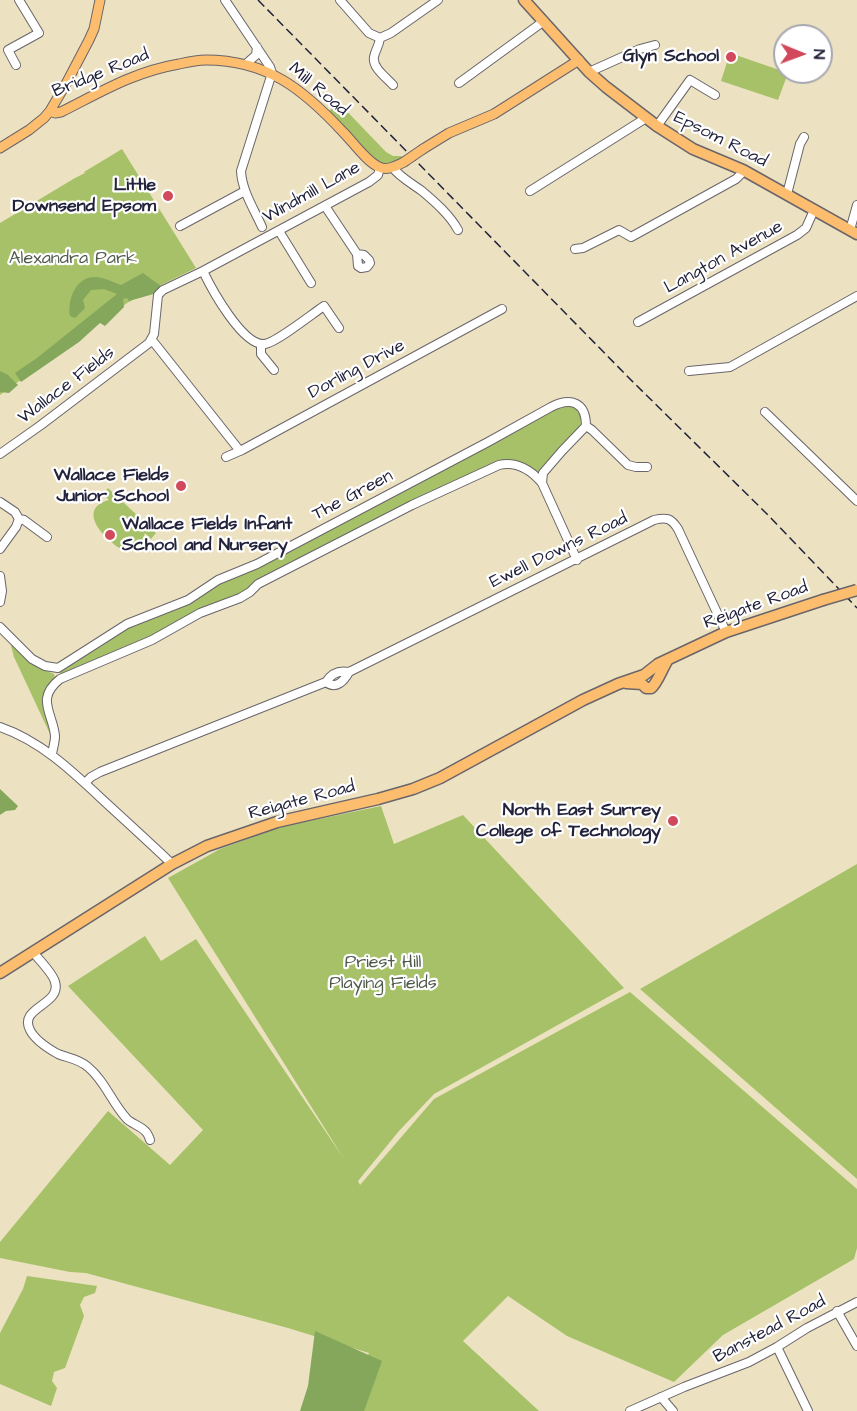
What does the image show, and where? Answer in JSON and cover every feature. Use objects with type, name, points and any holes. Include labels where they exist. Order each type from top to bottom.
[{"type":"highway","name":"Epsom Road","points":[[524,0],[589,72],[657,126],[693,149],[743,170],[854,232]]},
{"type":"highway","name":"Reigate Road","points":[[644,678],[658,664],[726,632],[857,590]]},
{"type":"highway","name":"Reigate Road","points":[[0,973],[172,864],[207,846],[277,822],[378,799],[440,778],[565,710],[623,682],[652,674],[657,680],[669,659]]},
{"type":"main road","points":[[0,148],[36,126],[50,111],[90,40],[100,0]]},
{"type":"main road","name":"Bridge Road","points":[[50,111],[61,112],[136,75],[203,60],[246,64],[272,73]]},
{"type":"main road","name":"Windmill Lane","points":[[380,168],[392,167],[405,162],[449,133],[494,114],[579,60]]},
{"type":"main road","name":"Mill Road","points":[[272,73],[312,101],[372,164],[380,168]]},
{"type":"street","points":[[16,65],[8,50],[39,33],[19,0]]},
{"type":"street","name":"Mill Road","points":[[225,0],[272,73]]},
{"type":"street","points":[[340,0],[369,33],[380,38],[392,33],[435,1]]},
{"type":"street","points":[[459,83],[544,21]]},
{"type":"street","points":[[380,38],[374,57],[375,64],[393,85]]},
{"type":"street","points":[[589,72],[655,45]]},
{"type":"street","points":[[246,64],[256,55],[257,47]]},
{"type":"street","points":[[262,227],[245,191],[242,168],[272,73]]},
{"type":"street","points":[[657,126],[690,80],[715,95]]},
{"type":"street","points":[[530,191],[646,118]]},
{"type":"street","points":[[787,194],[800,144],[804,137]]},
{"type":"street","points":[[392,167],[399,176],[423,192],[452,220],[458,230]]},
{"type":"street","name":"Windmill Lane","points":[[152,340],[160,292],[202,272],[374,179],[380,168]]},
{"type":"street","points":[[575,249],[583,248],[619,230],[630,237],[736,179],[743,170]]},
{"type":"street","points":[[180,226],[245,191]]},
{"type":"street","points":[[854,232],[857,205]]},
{"type":"street","points":[[325,206],[357,254]]},
{"type":"street","name":"Langton Avenue","points":[[638,322],[797,235],[806,228],[814,210]]},
{"type":"street","points":[[279,231],[311,283]]},
{"type":"street","points":[[202,272],[244,334],[261,344],[272,342],[324,306],[339,328]]},
{"type":"street","points":[[689,371],[730,367],[857,296]]},
{"type":"street","name":"Dorling Drive","points":[[226,456],[240,451],[502,309]]},
{"type":"street","points":[[152,340],[240,451]]},
{"type":"street","name":"Wallace Fields","points":[[0,454],[152,340]]},
{"type":"street","points":[[261,344],[261,354],[274,370]]},
{"type":"street","name":"The Green","points":[[58,668],[127,624],[188,600],[218,580],[257,564],[560,403],[566,401],[579,405],[586,417],[586,426]]},
{"type":"street","points":[[765,412],[857,501]]},
{"type":"street","points":[[577,560],[542,483],[543,473],[586,426],[627,465],[647,467]]},
{"type":"street","name":"The Green","points":[[57,681],[152,640],[200,613],[240,598],[258,584],[412,505],[499,465],[513,464],[530,472],[542,483]]},
{"type":"street","points":[[0,502],[15,512],[19,519],[24,520],[47,537]]},
{"type":"street","points":[[0,549],[19,519]]},
{"type":"street","name":"Ewell Downs Road","points":[[85,783],[100,772],[326,682],[335,673],[349,672],[654,520],[668,519],[678,529],[726,632]]},
{"type":"street","points":[[0,576],[2,591],[0,602]]},
{"type":"street","points":[[0,627],[32,659],[45,666],[58,668],[57,681],[49,692],[47,706],[55,734],[52,754]]},
{"type":"street","points":[[0,727],[22,736],[52,754],[172,864]]},
{"type":"street","points":[[33,952],[52,976],[56,985],[50,1000],[31,1014],[28,1025],[31,1032],[56,1053],[88,1066],[127,1119],[146,1131],[150,1140]]},
{"type":"street","name":"Banstead Road","points":[[630,1411],[749,1362],[837,1311],[857,1302]]},
{"type":"street","points":[[837,1311],[857,1346]]},
{"type":"street","points":[[777,1347],[808,1411]]},
{"type":"street","points":[[661,1397],[673,1411]]},
{"type":"green space","points":[[730,53],[773,68],[773,84],[784,84],[778,100],[721,81]]},
{"type":"green space","points":[[338,102],[386,152],[403,158],[384,166],[378,163],[329,111]]},
{"type":"green space","name":"Alexandra Park","points":[[122,149],[196,268],[127,303],[0,395],[0,223]]},
{"type":"green space","points":[[143,273],[161,286],[157,293],[129,301],[127,298],[123,299],[124,307],[105,326],[100,323],[79,342],[21,382],[15,373],[117,294],[104,289],[91,290],[83,300],[85,308],[75,318],[70,316],[69,310],[74,290],[78,284],[90,277],[97,277],[121,285]]},
{"type":"green space","points":[[0,371],[18,385],[9,393],[0,392]]},
{"type":"green space","points":[[567,404],[581,414],[580,426],[556,452],[539,476],[505,462],[151,638],[63,674],[59,673],[132,624],[219,582],[555,408]]},
{"type":"green space","points":[[108,488],[156,533],[151,539],[145,533],[137,546],[125,550],[116,546],[100,531],[94,520],[94,511],[97,506],[109,500],[103,494]]},
{"type":"green space","points":[[10,642],[37,667],[54,674],[55,678],[44,705],[50,734],[14,657]]},
{"type":"green space","points":[[0,789],[18,806],[15,810],[6,811],[0,815]]},
{"type":"green space","name":"Priest Hill Playing Fields","points":[[381,806],[394,844],[463,815],[624,988],[434,1094],[399,1131],[358,1181],[360,1185],[434,1099],[630,992],[857,1189],[857,1248],[854,1259],[723,1335],[674,1382],[567,1336],[508,1296],[463,1341],[539,1411],[339,1411],[369,1353],[288,1328],[86,1273],[0,1258],[0,1242],[108,1111],[170,1165],[203,1130],[68,986],[145,936],[161,961],[196,939],[344,1159],[168,878],[220,849],[281,827]]},
{"type":"green space","points":[[857,864],[857,1179],[640,989]]},
{"type":"green space","points":[[27,1276],[97,1286],[95,1293],[84,1297],[80,1305],[84,1316],[65,1368],[54,1372],[52,1381],[57,1388],[51,1406],[0,1384],[0,1333],[23,1289]]},
{"type":"green space","points":[[315,1331],[382,1361],[364,1411],[300,1411],[308,1386]]},
{"type":"railway","points":[[258,0],[631,380],[767,514],[857,608]]},
{"type":"place","name":"Glyn School","points":[[731,57]]},
{"type":"place","name":"Little Downsend Epsom","points":[[168,196]]},
{"type":"place","name":"Wallace Fields Junior School","points":[[181,486]]},
{"type":"place","name":"Wallace Fields Infant School and Nursery","points":[[110,535]]},
{"type":"place","name":"North East Surrey College of Technology","points":[[673,821]]}]
